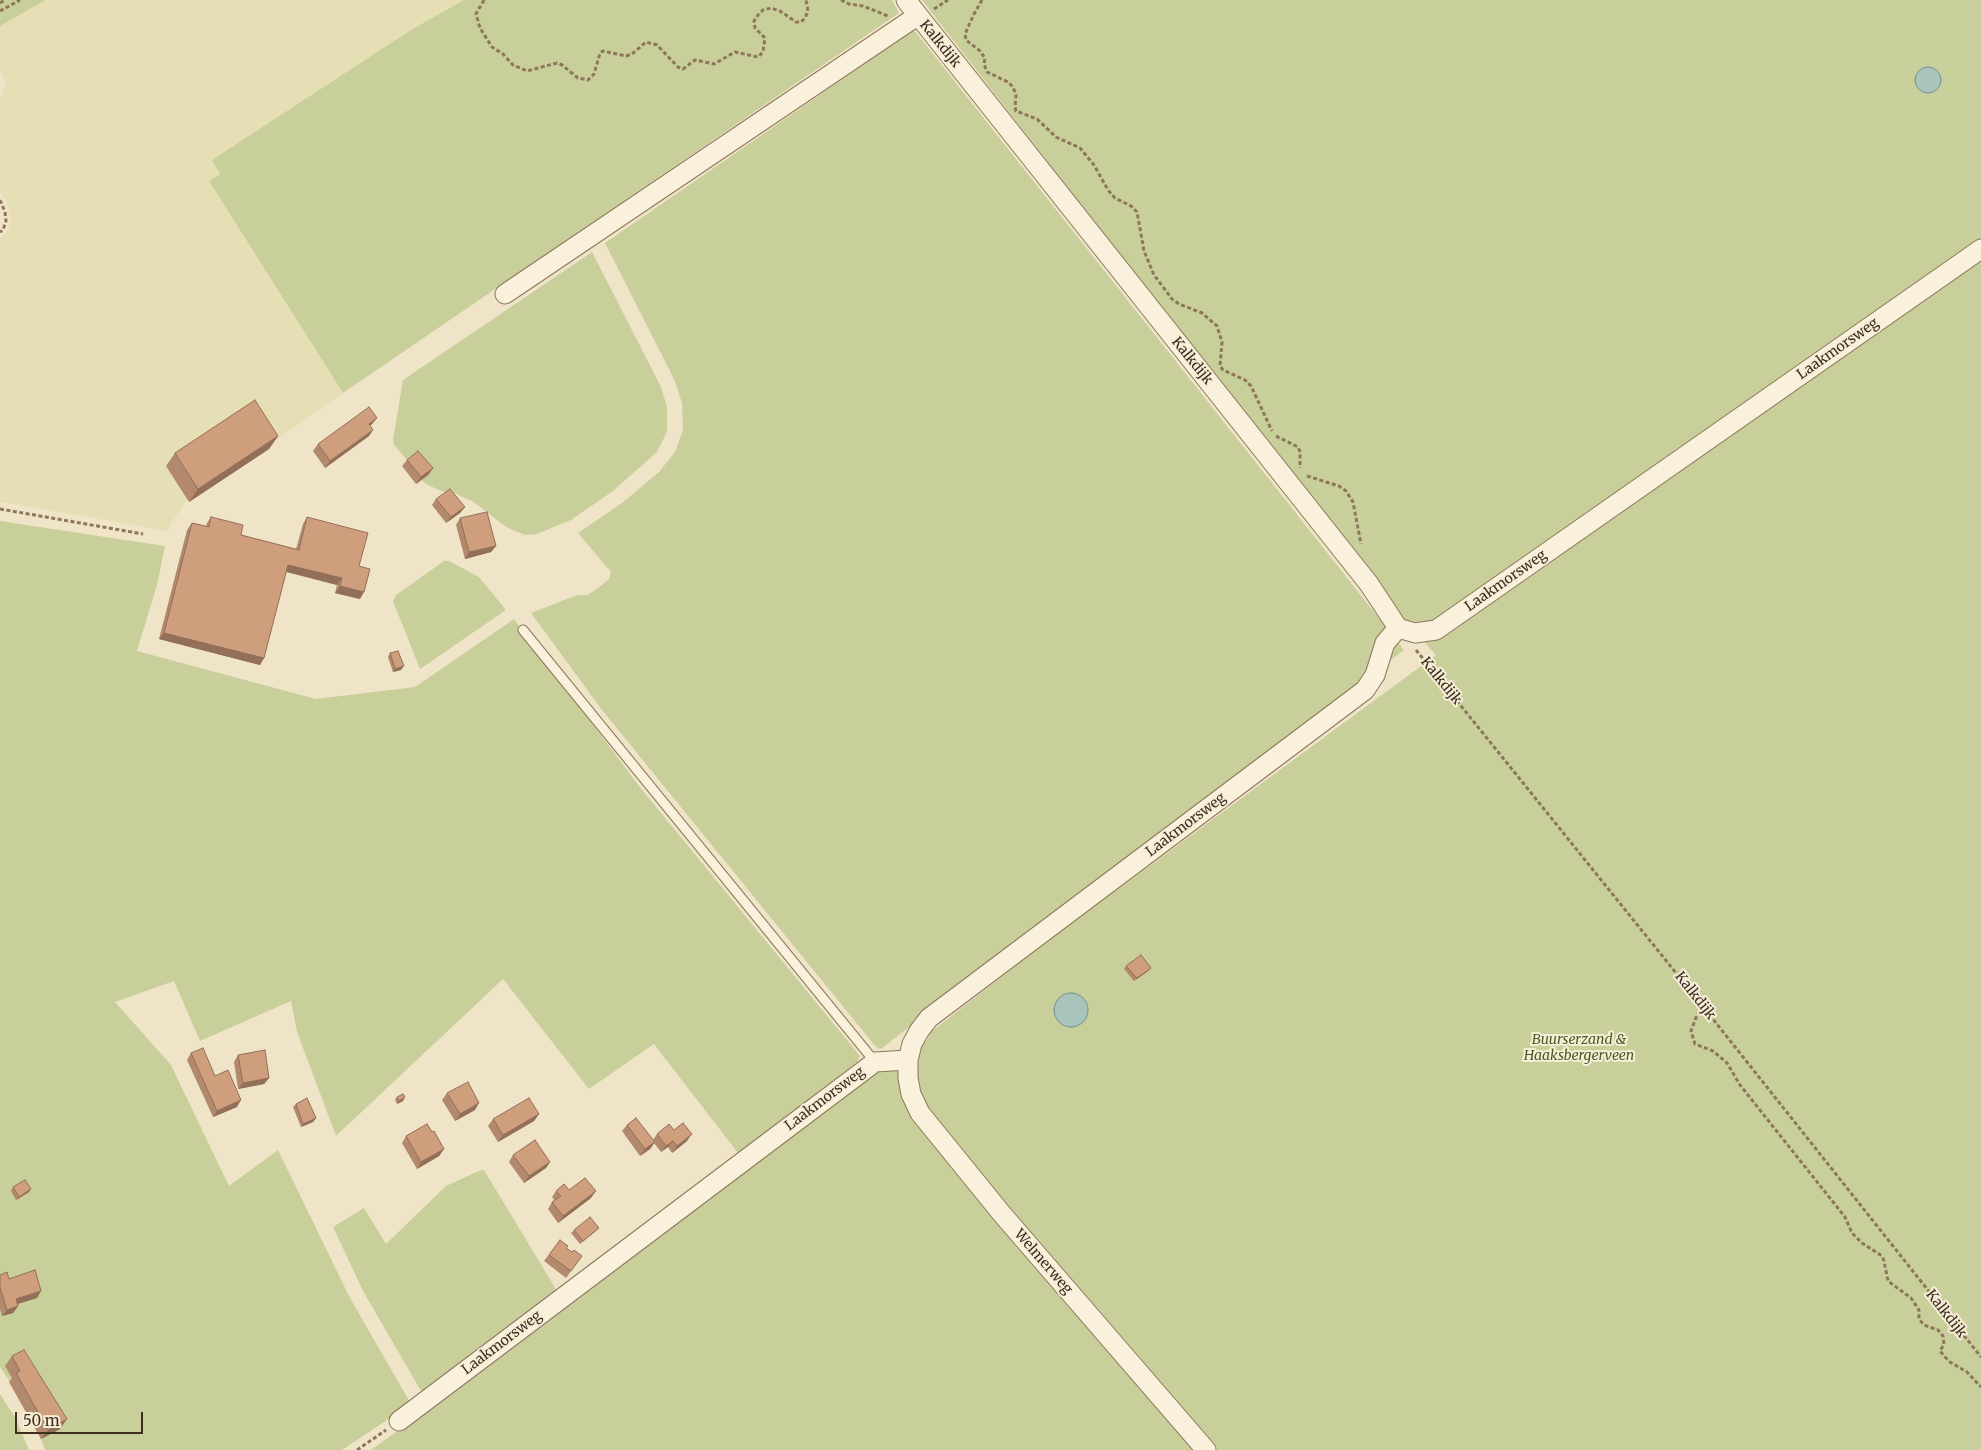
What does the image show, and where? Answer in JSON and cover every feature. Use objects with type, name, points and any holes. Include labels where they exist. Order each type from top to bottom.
[{"type":"street","name":"Kalkdijk","points":[[906,0],[912,19],[1369,584],[1398,628]]},
{"type":"street","points":[[504,294],[912,19]]},
{"type":"street","name":"Laakmorsweg","points":[[399,1421],[874,1062],[908,1060],[912,1044],[929,1018],[1365,690],[1375,675],[1385,643],[1398,628],[1415,633],[1436,630],[1981,249]]},
{"type":"street","name":"Welmerweg","points":[[908,1060],[908,1078],[911,1094],[920,1113],[1002,1214],[1206,1450]]},
{"type":"lane","points":[[523,630],[874,1062]]},
{"type":"path","points":[[0,3],[5,0]]},
{"type":"path","points":[[0,11],[20,0]]},
{"type":"path","points":[[484,0],[476,14],[480,28],[492,47],[503,54],[513,65],[527,71],[557,63],[578,78],[588,80],[594,74],[600,53],[603,51],[626,56],[632,54],[646,42],[657,45],[678,67],[683,69],[695,60],[714,64],[735,52],[758,57],[763,52],[765,38],[755,28],[754,21],[758,15],[763,10],[771,8],[780,10],[796,22],[801,22],[808,11],[806,0]]},
{"type":"path","points":[[841,0],[849,4],[912,19]]},
{"type":"path","points":[[982,0],[965,34],[966,40],[979,50],[985,58],[984,64],[987,72],[1008,82],[1013,87],[1016,95],[1016,111],[1037,119],[1056,137],[1080,148],[1094,165],[1108,190],[1115,198],[1131,206],[1137,212],[1144,251],[1154,275],[1179,304],[1202,312],[1217,326],[1222,342],[1220,366],[1224,370],[1245,380],[1251,386],[1274,435],[1298,447],[1300,452],[1300,470]]},
{"type":"path","points":[[0,200],[6,212],[6,221],[3,230],[0,232]]},
{"type":"path","points":[[1304,475],[1339,486],[1346,491],[1353,502],[1362,548]]},
{"type":"path","points":[[0,509],[143,534]]},
{"type":"path","name":"Kalkdijk","points":[[1398,628],[1701,1004],[1981,1357]]},
{"type":"path","points":[[1701,1004],[1691,1031],[1695,1044],[1713,1051],[1727,1063],[1740,1085],[1845,1217],[1852,1233],[1862,1243],[1882,1256],[1888,1281],[1911,1298],[1919,1310],[1919,1319],[1924,1325],[1938,1330],[1943,1336],[1944,1344],[1940,1351],[1950,1362],[1967,1372],[1981,1387]]},
{"type":"path","points":[[357,1450],[399,1421]]},
{"type":"shaded area","points":[[46,0],[464,0],[411,30],[209,181],[343,393],[269,445],[247,412],[167,463],[189,497],[168,531],[0,502],[0,238],[7,232],[11,221],[7,202],[0,193],[0,101],[6,84],[0,68],[0,26]]},
{"type":"green space","points":[[0,0],[46,0],[0,26]]},
{"type":"green space","points":[[464,0],[892,0],[899,13],[343,393],[209,181],[220,174],[212,160],[411,30]]},
{"type":"green space","name":"Buurserzand & Haaksbergerveen","points":[[922,0],[1981,0],[1981,1450],[371,1450],[432,1406],[875,1069],[889,1068],[927,1040],[932,1031],[1053,937],[1436,655],[1409,625],[1237,406]]},
{"type":"green space","points":[[914,30],[1404,650],[1159,832],[881,1049],[876,1047],[602,710],[531,613],[577,595],[587,595],[609,579],[611,572],[578,533],[622,503],[659,472],[675,452],[683,430],[682,403],[674,379],[605,243]]},
{"type":"green space","points":[[592,252],[660,385],[667,406],[667,432],[657,452],[613,491],[571,520],[537,534],[525,535],[506,527],[474,502],[454,493],[441,491],[426,484],[418,477],[394,445],[393,440],[403,380]]},
{"type":"green space","points":[[0,521],[165,546],[157,585],[137,651],[316,699],[415,687],[514,619],[639,786],[860,1056],[857,1062],[738,1153],[654,1044],[589,1089],[503,979],[336,1136],[297,1032],[291,1001],[200,1041],[174,981],[115,1002],[171,1065],[229,1186],[278,1150],[350,1298],[411,1404],[342,1450],[45,1450],[41,1438],[11,1383],[0,1367]]},
{"type":"green space","points":[[444,561],[449,561],[479,577],[506,610],[420,669],[393,601],[396,595]]},
{"type":"green space","points":[[484,1170],[557,1291],[424,1396],[363,1291],[333,1227],[364,1208],[386,1244],[446,1186]]},
{"type":"green space","points":[[0,1394],[16,1419],[29,1450],[0,1450]]},
{"type":"water","points":[[1928,67],[1937,71],[1941,80],[1937,89],[1928,93],[1919,89],[1915,80],[1919,71]]},
{"type":"water","points":[[1071,993],[1083,998],[1088,1010],[1083,1022],[1071,1027],[1059,1022],[1054,1010],[1059,998]]},
{"type":"building","points":[[255,400],[278,436],[198,489],[175,453]]},
{"type":"building","points":[[369,407],[377,418],[369,424],[373,430],[330,461],[318,444]]},
{"type":"building","points":[[418,451],[433,468],[421,477],[407,460]]},
{"type":"building","points":[[450,489],[465,507],[451,517],[436,499]]},
{"type":"building","points":[[487,512],[496,546],[469,552],[460,518]]},
{"type":"building","points":[[211,517],[243,525],[241,535],[299,550],[307,517],[368,533],[359,566],[370,569],[364,592],[340,586],[342,578],[288,565],[264,658],[164,633],[192,523],[209,527]]},
{"type":"building","points":[[398,651],[404,666],[395,669],[390,653]]},
{"type":"building","points":[[1141,955],[1151,968],[1137,978],[1126,966]]},
{"type":"building","points":[[203,1048],[215,1076],[228,1070],[241,1100],[217,1111],[191,1053]]},
{"type":"building","points":[[265,1050],[269,1078],[243,1083],[238,1055]]},
{"type":"building","points":[[468,1082],[479,1103],[460,1114],[447,1093]]},
{"type":"building","points":[[403,1094],[405,1097],[399,1101],[397,1097]]},
{"type":"building","points":[[307,1098],[316,1118],[303,1124],[296,1104]]},
{"type":"building","points":[[529,1098],[539,1114],[503,1135],[493,1119]]},
{"type":"building","points":[[636,1118],[655,1142],[645,1149],[627,1125]]},
{"type":"building","points":[[683,1123],[692,1134],[677,1146],[673,1141],[666,1146],[657,1134],[669,1124],[674,1130]]},
{"type":"building","points":[[427,1124],[432,1132],[434,1131],[444,1149],[421,1162],[406,1136]]},
{"type":"building","points":[[535,1140],[550,1162],[529,1176],[513,1155]]},
{"type":"building","points":[[585,1178],[596,1191],[563,1216],[552,1202],[561,1196],[556,1191],[564,1184],[569,1190]]},
{"type":"building","points":[[25,1180],[31,1189],[19,1197],[13,1187]]},
{"type":"building","points":[[590,1217],[599,1228],[583,1241],[574,1230]]},
{"type":"building","points":[[560,1240],[568,1246],[566,1248],[572,1252],[574,1250],[582,1256],[571,1271],[549,1255]]},
{"type":"building","points":[[35,1270],[41,1291],[16,1299],[18,1306],[7,1310],[0,1288],[0,1275],[7,1272],[9,1279]]},
{"type":"building","points":[[24,1350],[67,1419],[48,1430],[16,1373],[20,1371],[12,1356]]}]
